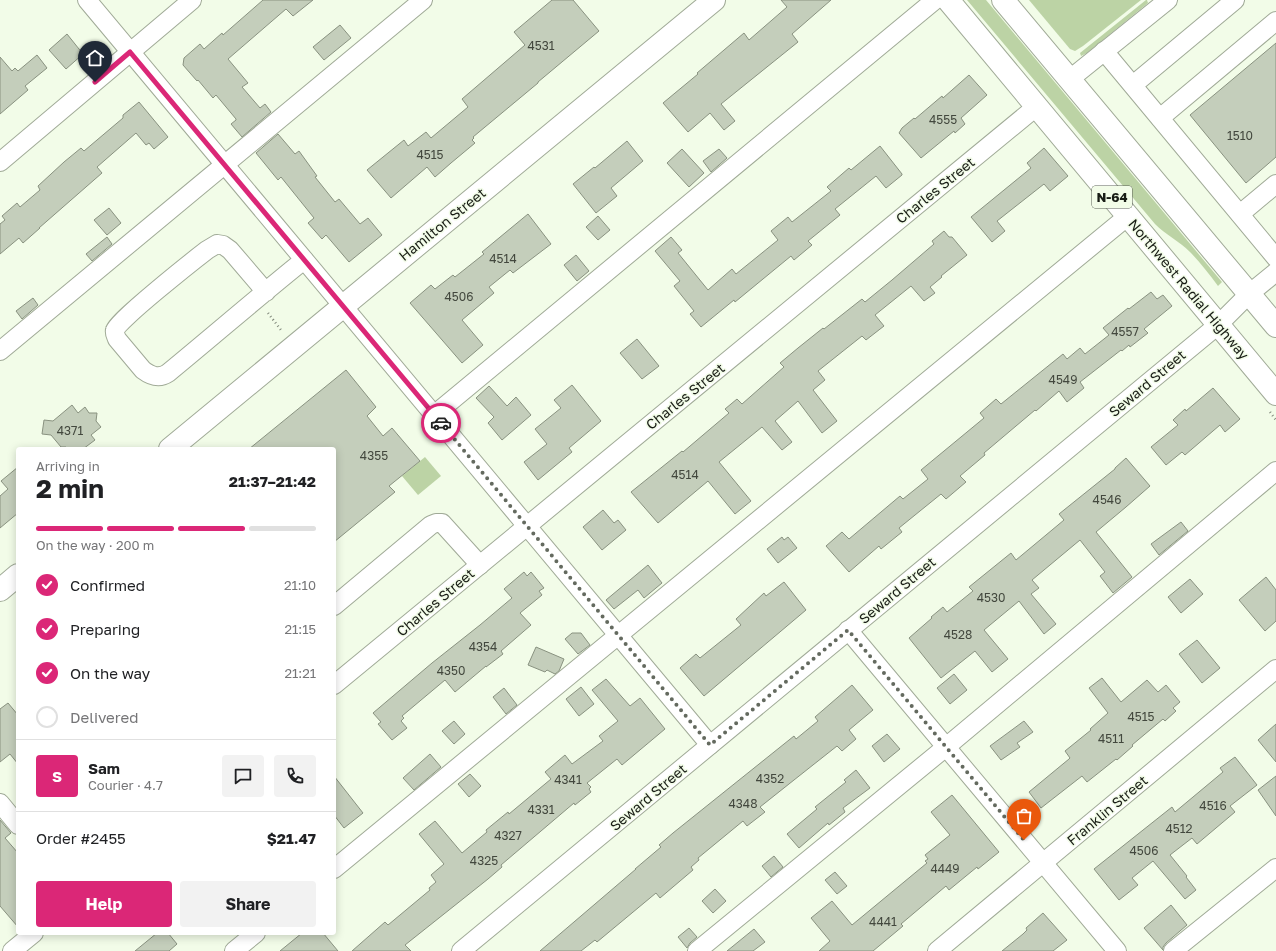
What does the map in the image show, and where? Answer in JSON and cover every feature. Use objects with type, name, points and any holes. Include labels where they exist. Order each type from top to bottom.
[{"type":"main road","name":"Northwest Radial Highway","points":[[948,0],[1276,394]]},
{"type":"main road","name":"N-64","points":[[1003,0],[1276,326]]},
{"type":"main road","name":"Hamilton Street","points":[[172,447],[703,3]]},
{"type":"main road","points":[[0,590],[16,577]]},
{"type":"street","points":[[87,0],[710,745]]},
{"type":"street","points":[[0,162],[192,0]]},
{"type":"street","points":[[0,351],[423,0]]},
{"type":"street","points":[[434,415],[935,0]]},
{"type":"street","points":[[1070,79],[1168,0]]},
{"type":"street","points":[[1133,85],[1235,0]]},
{"type":"street","points":[[1160,118],[1276,22]]},
{"type":"street","points":[[1104,51],[1240,214],[1273,248]]},
{"type":"street","name":"Charles Street","points":[[336,683],[1036,107]]},
{"type":"street","points":[[1240,214],[1276,184]]},
{"type":"street","points":[[336,867],[1128,216]]},
{"type":"street","points":[[266,292],[230,250],[223,245],[217,244],[207,250],[125,318],[115,330],[115,334],[117,339],[143,370],[156,376],[164,376],[266,292],[304,260]]},
{"type":"street","name":"Seward Street","points":[[461,951],[1218,325],[1249,294],[1276,272]]},
{"type":"street","points":[[697,951],[946,747],[1276,471]]},
{"type":"street","points":[[336,604],[436,522],[442,522],[480,565]]},
{"type":"street","points":[[848,630],[1117,951]]},
{"type":"street","name":"Franklin Street","points":[[937,951],[1276,669]]},
{"type":"street","points":[[0,803],[16,822]]},
{"type":"street","points":[[1173,951],[1276,868]]},
{"type":"street","points":[[12,951],[32,935]]},
{"type":"street","points":[[234,951],[254,935]]},
{"type":"street","points":[[0,948],[3,951]]},
{"type":"path","points":[[266,312],[281,330]]},
{"type":"green space","points":[[967,0],[986,0],[1222,282],[1218,286],[1190,252],[1155,224]]},
{"type":"green space","points":[[1029,0],[1141,0],[1075,51],[1070,49]]},
{"type":"green space","points":[[1146,0],[1148,3],[1087,53],[1081,56],[1080,53]]},
{"type":"green space","points":[[425,457],[441,476],[418,495],[402,476]]},
{"type":"building","points":[[263,0],[313,0],[293,16],[286,9],[228,59],[248,83],[242,87],[260,108],[265,104],[271,112],[242,137],[231,124],[236,119],[216,95],[213,98],[183,65],[184,58],[200,44],[204,49],[222,33],[223,35]]},
{"type":"building","points":[[552,0],[573,0],[599,31],[473,137],[474,138],[472,140],[475,143],[435,177],[427,167],[391,198],[367,170],[404,140],[408,146],[426,132],[431,138],[468,107],[462,99],[525,45],[514,32]]},
{"type":"building","points":[[781,0],[831,0],[792,34],[798,42],[721,104],[735,121],[724,130],[710,113],[688,132],[663,103],[744,33],[749,40],[787,7]]},
{"type":"building","points":[[340,25],[351,38],[324,60],[313,47]]},
{"type":"building","points":[[67,34],[83,54],[66,69],[49,50]]},
{"type":"building","points":[[1276,43],[1276,157],[1246,183],[1190,115]]},
{"type":"building","points":[[37,55],[47,68],[25,86],[28,90],[0,114],[0,57],[12,71],[15,68],[18,71]]},
{"type":"building","points":[[969,75],[987,95],[961,118],[965,124],[921,158],[899,133],[902,128],[914,118],[915,119],[942,96],[943,98]]},
{"type":"building","points":[[139,102],[168,137],[154,149],[149,143],[146,145],[136,133],[97,167],[102,173],[23,243],[19,238],[0,254],[0,224],[5,220],[2,216],[17,203],[20,207],[40,190],[38,186],[64,162],[81,148],[84,151],[123,118],[123,115]]},
{"type":"building","points":[[278,134],[295,154],[299,151],[317,176],[315,177],[335,202],[339,199],[360,224],[368,218],[382,235],[349,262],[326,235],[322,239],[308,223],[314,218],[281,177],[278,180],[256,153]]},
{"type":"building","points":[[627,141],[643,161],[611,188],[617,196],[596,213],[573,184]]},
{"type":"building","points":[[880,146],[902,175],[886,188],[876,176],[835,209],[840,215],[808,241],[812,245],[794,260],[791,256],[735,302],[734,300],[701,327],[690,314],[694,311],[674,286],[680,281],[655,251],[671,237],[682,250],[678,253],[708,290],[732,269],[736,274],[778,240],[771,231],[788,217],[792,222],[831,191],[827,187],[849,168],[851,170]]},
{"type":"building","points":[[1044,148],[1068,176],[1050,191],[1044,184],[997,221],[1005,231],[992,242],[971,217],[1031,168],[1027,163]]},
{"type":"building","points":[[682,149],[704,173],[689,187],[667,163]]},
{"type":"building","points":[[719,149],[727,158],[711,172],[703,161]]},
{"type":"building","points":[[109,208],[121,223],[107,235],[94,220]]},
{"type":"building","points":[[528,214],[551,244],[513,273],[510,270],[489,287],[494,293],[462,320],[483,345],[462,363],[410,303],[431,285],[435,289],[453,275],[455,277],[484,254],[482,252]]},
{"type":"building","points":[[598,216],[610,230],[598,240],[586,227]]},
{"type":"building","points":[[944,231],[949,237],[952,237],[967,255],[930,287],[935,293],[924,301],[911,286],[875,315],[884,326],[866,340],[862,336],[818,371],[825,380],[813,390],[837,421],[822,433],[798,401],[775,421],[792,442],[782,450],[762,427],[719,462],[751,501],[735,514],[708,481],[658,523],[631,492],[682,451],[683,452],[729,413],[725,409],[737,399],[742,404],[784,367],[780,363],[798,348],[862,299],[865,302],[892,280],[934,244],[932,241]]},
{"type":"building","points":[[107,237],[112,244],[92,261],[86,254]]},
{"type":"building","points":[[576,255],[589,271],[577,281],[564,265]]},
{"type":"building","points":[[1151,292],[1157,299],[1163,295],[1172,306],[1144,329],[1148,333],[1130,347],[1129,345],[1122,351],[1121,350],[1080,382],[1084,388],[1067,402],[1059,391],[1036,411],[1035,410],[984,453],[985,455],[960,476],[966,482],[946,499],[941,494],[899,528],[902,532],[881,549],[879,546],[849,572],[826,546],[842,532],[849,539],[900,496],[903,499],[928,479],[921,470],[984,418],[980,413],[996,399],[1001,404],[1063,354],[1067,359],[1080,348],[1085,354],[1109,335],[1103,328]]},
{"type":"building","points":[[33,298],[38,305],[22,319],[16,311]]},
{"type":"building","points":[[637,339],[659,366],[642,379],[620,353]]},
{"type":"building","points":[[346,370],[376,407],[367,416],[383,436],[392,428],[420,461],[389,486],[395,492],[336,540],[336,447],[251,447]]},
{"type":"building","points":[[572,385],[601,421],[569,448],[572,452],[538,480],[524,462],[547,444],[535,429],[561,408],[554,400]]},
{"type":"building","points":[[489,386],[507,406],[516,397],[531,415],[502,440],[488,423],[494,417],[476,398]]},
{"type":"building","points":[[1213,388],[1240,419],[1225,432],[1220,425],[1185,455],[1182,452],[1166,465],[1151,447],[1178,425],[1173,420]]},
{"type":"building","points":[[72,405],[78,413],[85,407],[89,413],[97,413],[96,421],[101,427],[91,435],[95,440],[86,447],[61,447],[51,435],[42,434],[44,420],[53,421]]},
{"type":"building","points":[[1126,458],[1150,486],[1096,532],[1132,577],[1113,593],[1100,576],[1105,572],[1080,540],[1032,580],[1039,588],[1031,594],[1056,624],[1044,634],[1019,601],[984,630],[1008,659],[992,672],[975,651],[941,678],[909,638],[943,607],[947,612],[973,591],[969,587],[1011,553],[1016,560],[1064,520],[1059,514],[1115,469]]},
{"type":"building","points":[[16,469],[16,515],[0,528],[0,496],[8,489],[1,481]]},
{"type":"building","points":[[603,510],[614,523],[618,520],[626,530],[602,550],[583,527]]},
{"type":"building","points":[[1181,522],[1188,531],[1159,555],[1151,544]]},
{"type":"building","points":[[782,537],[784,540],[788,537],[797,548],[778,563],[767,549]]},
{"type":"building","points":[[648,565],[662,583],[644,598],[638,590],[614,609],[606,600]]},
{"type":"building","points":[[524,572],[527,576],[531,572],[544,588],[539,591],[542,595],[520,613],[531,625],[501,651],[503,654],[455,692],[445,680],[402,716],[404,718],[401,721],[407,728],[392,740],[378,724],[381,722],[373,713],[512,598],[504,589]]},
{"type":"building","points":[[1266,577],[1276,590],[1276,621],[1265,631],[1239,600]]},
{"type":"building","points":[[1190,579],[1203,594],[1181,613],[1168,597]]},
{"type":"building","points":[[784,582],[806,610],[704,696],[680,668],[696,654],[700,658],[741,625],[736,619],[764,593],[766,596]]},
{"type":"building","points":[[572,633],[581,633],[590,645],[578,654],[565,639]]},
{"type":"building","points":[[1197,640],[1220,668],[1202,683],[1179,654]]},
{"type":"building","points":[[536,647],[564,659],[559,671],[555,674],[547,670],[545,672],[528,665]]},
{"type":"building","points":[[954,674],[967,690],[950,704],[937,688]]},
{"type":"building","points":[[1102,678],[1121,702],[1147,680],[1158,692],[1166,685],[1180,702],[1173,708],[1176,711],[1165,721],[1163,719],[1132,745],[1133,746],[1117,760],[1116,759],[1087,782],[1082,776],[1041,808],[1029,792],[1070,758],[1065,751],[1091,730],[1090,729],[1108,713],[1089,688]]},
{"type":"building","points":[[606,679],[630,706],[640,698],[665,729],[622,765],[617,759],[587,783],[591,787],[589,789],[591,792],[575,805],[574,803],[501,865],[502,867],[488,879],[405,945],[411,951],[352,951],[385,922],[388,925],[430,890],[429,888],[436,882],[431,875],[444,864],[419,834],[435,821],[462,853],[487,832],[486,830],[508,812],[509,814],[551,779],[545,772],[565,755],[572,764],[603,741],[599,736],[618,721],[592,690]]},
{"type":"building","points":[[852,685],[873,710],[849,730],[856,739],[842,751],[837,746],[760,807],[765,812],[747,826],[743,821],[698,858],[699,860],[691,867],[693,870],[660,898],[656,893],[597,942],[595,940],[581,951],[540,951],[661,847],[659,845],[673,833],[794,736],[796,739],[818,721],[815,717]]},
{"type":"building","points":[[581,687],[594,704],[579,716],[566,699]]},
{"type":"building","points":[[504,688],[517,705],[506,714],[493,697]]},
{"type":"building","points":[[8,703],[16,713],[16,762],[10,754],[0,762],[0,709]]},
{"type":"building","points":[[454,721],[465,734],[454,744],[442,731]]},
{"type":"building","points":[[1024,721],[1033,732],[1017,743],[1020,747],[1001,760],[990,746]]},
{"type":"building","points":[[1276,724],[1276,762],[1258,740]]},
{"type":"building","points":[[887,734],[900,749],[884,762],[872,746]]},
{"type":"building","points":[[430,754],[441,767],[414,790],[403,778]]},
{"type":"building","points":[[1235,757],[1257,785],[1230,806],[1235,812],[1197,844],[1192,838],[1170,855],[1196,890],[1185,899],[1153,861],[1132,878],[1138,885],[1119,900],[1094,869],[1172,807],[1175,812],[1223,772],[1220,768]]},
{"type":"building","points":[[856,770],[870,788],[843,808],[845,812],[829,825],[828,823],[799,848],[787,834],[817,809],[815,807],[846,782],[844,780]]},
{"type":"building","points":[[470,774],[481,786],[469,797],[458,784]]},
{"type":"building","points":[[1276,776],[1276,816],[1258,790]]},
{"type":"building","points":[[336,779],[363,813],[344,828],[336,818]]},
{"type":"building","points":[[952,795],[999,852],[978,869],[977,867],[949,890],[946,886],[901,924],[903,926],[873,951],[819,951],[830,941],[811,918],[832,901],[852,925],[927,863],[925,861],[928,859],[925,855],[950,835],[931,812]]},
{"type":"building","points":[[0,820],[11,833],[5,838],[16,851],[16,925],[0,906]]},
{"type":"building","points":[[774,856],[783,867],[771,877],[762,866]]},
{"type":"building","points":[[835,872],[847,886],[837,894],[825,880]]},
{"type":"building","points":[[715,889],[726,901],[713,913],[702,901]]},
{"type":"building","points":[[1171,905],[1187,925],[1166,943],[1163,950],[1144,928]]},
{"type":"building","points":[[1043,913],[1067,940],[1053,951],[1002,951],[1023,934],[1027,930],[1026,928]]},
{"type":"building","points":[[689,928],[697,937],[687,948],[678,937]]},
{"type":"building","points":[[754,929],[765,942],[753,951],[727,951]]},
{"type":"building","points":[[155,935],[170,935],[177,944],[169,951],[135,951]]},
{"type":"building","points":[[300,935],[325,935],[338,951],[280,951]]},
{"type":"way so far","points":[[441,423],[710,745],[848,630],[1024,840]]},
{"type":"route","points":[[95,82],[130,52],[441,423]]}]
